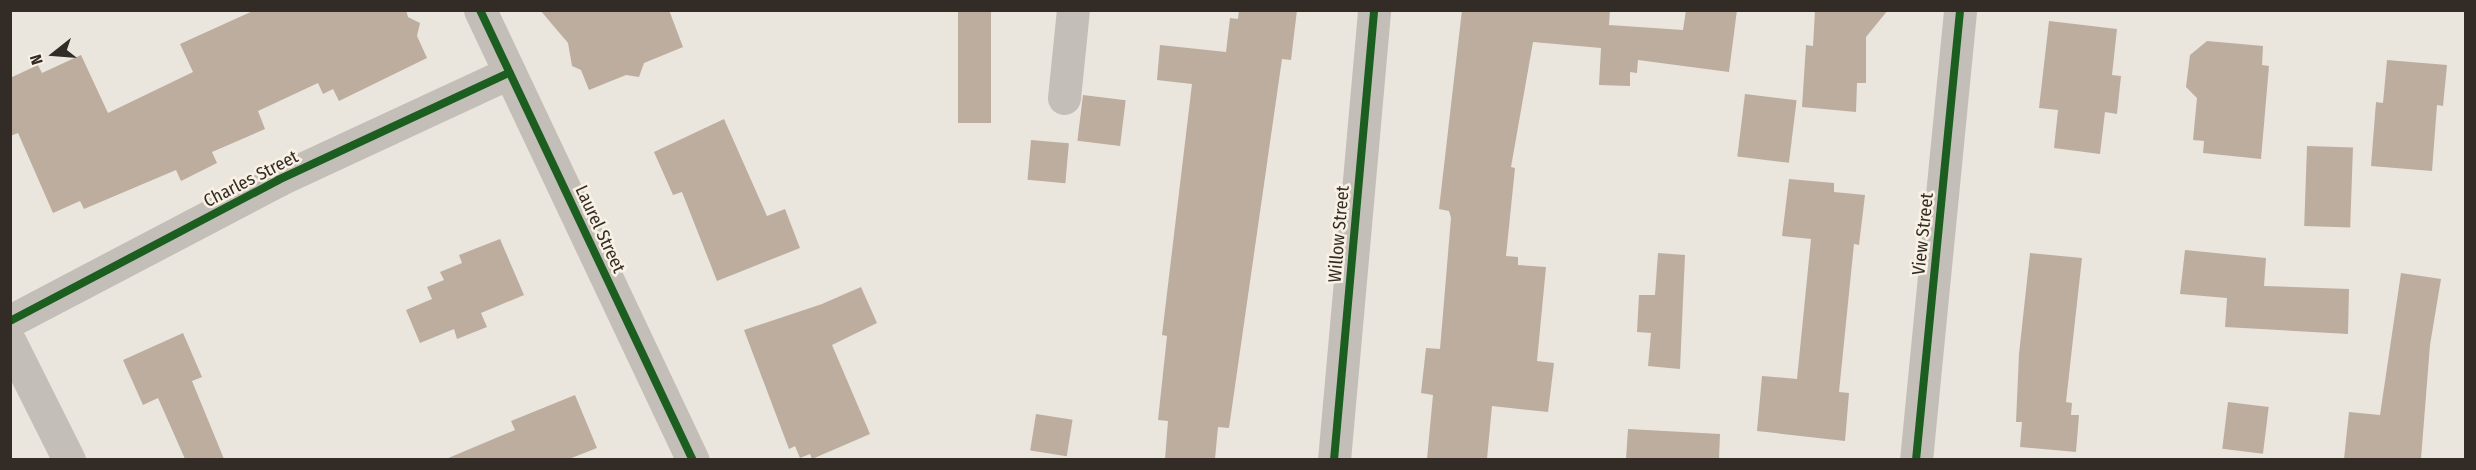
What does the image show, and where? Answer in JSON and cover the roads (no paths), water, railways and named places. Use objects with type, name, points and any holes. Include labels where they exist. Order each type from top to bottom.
[{"type":"street","name":"Laurel Street","points":[[480,10],[693,459]]},
{"type":"street","points":[[1064,98],[1073,10]]},
{"type":"street","name":"Willow Street","points":[[1334,459],[1374,10]]},
{"type":"street","name":"View Street","points":[[1916,459],[1960,10]]},
{"type":"street","name":"Charles Street","points":[[10,321],[278,180],[509,73]]},
{"type":"street","points":[[10,342],[69,459]]}]
